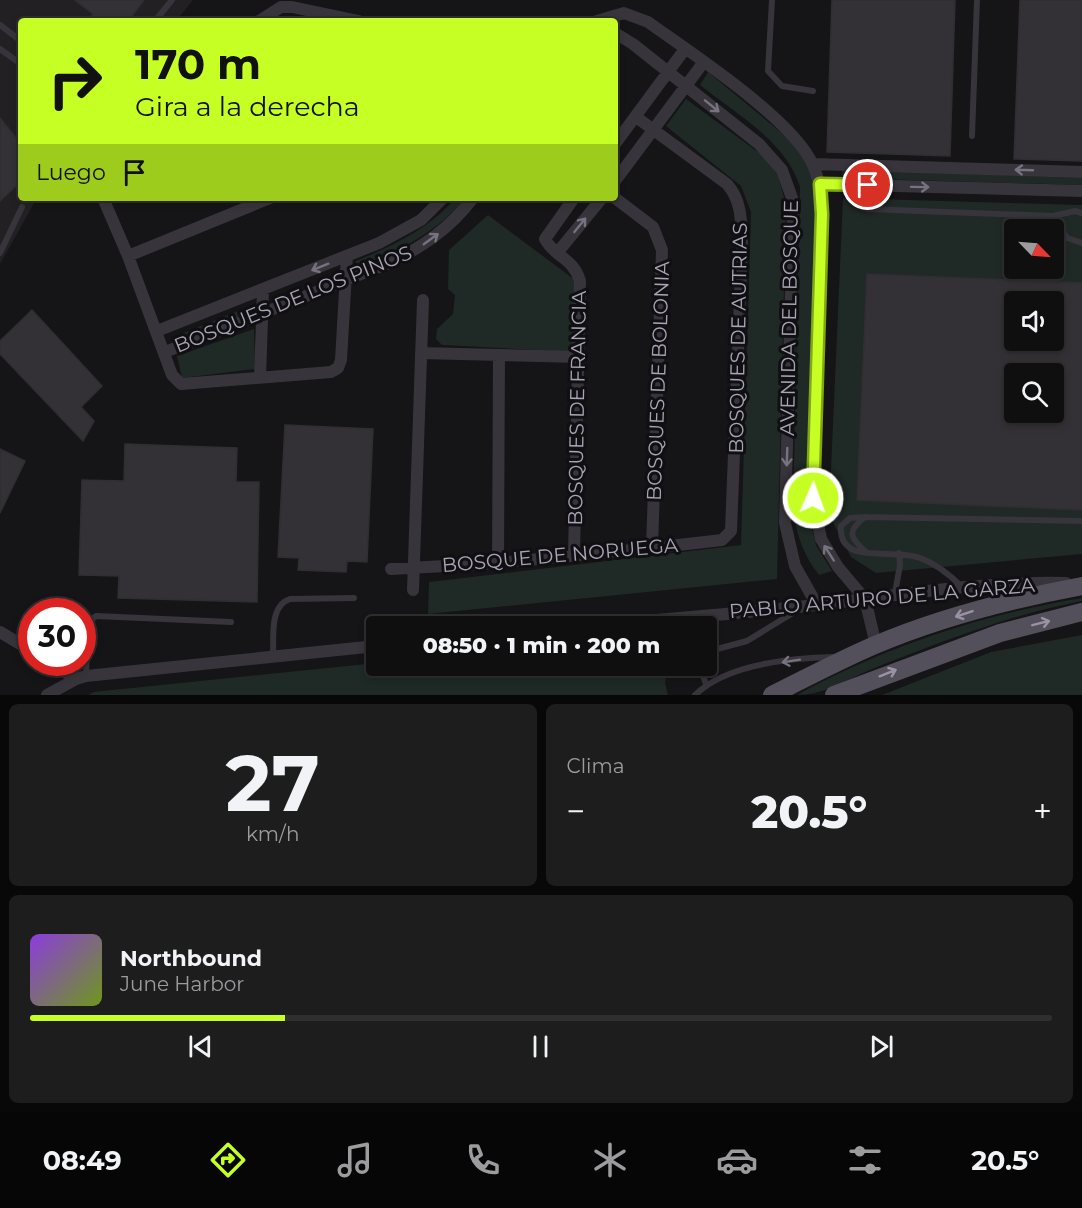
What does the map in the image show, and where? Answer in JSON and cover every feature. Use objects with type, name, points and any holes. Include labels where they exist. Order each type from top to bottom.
[{"type":"main road","points":[[772,695],[876,645],[980,609],[1082,585]]},
{"type":"main road","points":[[834,695],[1000,633],[1082,612]]},
{"type":"street","points":[[264,18],[281,7],[292,7],[344,18]]},
{"type":"street","name":"AVENIDA DEL BOSQUE","points":[[606,18],[618,14],[632,14],[686,49],[786,127],[813,164],[820,184],[822,214],[813,498],[815,520],[827,550],[865,599]]},
{"type":"street","name":"AVENIDA DEL BOSQUE","points":[[618,35],[687,86],[775,159],[787,179],[792,198],[793,260],[785,523],[795,566],[810,605]]},
{"type":"street","points":[[618,140],[686,49]]},
{"type":"street","points":[[618,177],[703,63]]},
{"type":"street","name":"BOSQUES DE AUTRIAS","points":[[636,117],[727,184],[734,192],[740,207],[742,247],[733,526],[729,535]]},
{"type":"street","points":[[813,164],[1082,172]]},
{"type":"street","points":[[820,184],[1082,191]]},
{"type":"street","name":"BOSQUES DE BOLONIA","points":[[618,200],[653,227],[662,250],[652,548]]},
{"type":"street","points":[[104,201],[128,256],[172,375],[181,384],[331,372],[338,368],[341,360],[347,256]]},
{"type":"street","points":[[128,256],[263,201]]},
{"type":"street","name":"BOSQUES DE LOS PINOS","points":[[157,331],[263,291],[402,232],[421,220],[440,201]]},
{"type":"street","name":"BOSQUES DE LOS PINOS","points":[[165,352],[345,281],[417,249],[453,222],[470,201]]},
{"type":"street","name":"BOSQUES DE FRANCIA","points":[[571,201],[545,239],[570,260],[580,281],[574,555]]},
{"type":"street","points":[[558,252],[600,201]]},
{"type":"street","points":[[260,377],[260,315],[263,291]]},
{"type":"street","points":[[413,590],[423,300]]},
{"type":"street","points":[[421,353],[579,357]]},
{"type":"street","points":[[498,562],[499,355]]},
{"type":"street","name":"BOSQUE DE NORUEGA","points":[[391,569],[652,548],[722,540],[729,535]]},
{"type":"street","name":"PABLO ARTURO DE LA GARZA","points":[[717,617],[865,599],[895,593],[1034,582],[1082,585]]},
{"type":"street","points":[[865,599],[876,645]]},
{"type":"street","points":[[0,632],[18,643]]},
{"type":"street","points":[[47,695],[81,677],[366,646]]},
{"type":"lane","points":[[158,18],[172,0]]},
{"type":"lane","points":[[772,0],[768,71],[782,86],[813,91]]},
{"type":"lane","points":[[972,136],[977,0]]},
{"type":"lane","points":[[0,25],[18,39]]},
{"type":"lane","points":[[0,48],[18,62]]},
{"type":"lane","points":[[0,253],[22,207]]},
{"type":"lane","points":[[867,209],[1053,216],[1075,211],[1082,213]]},
{"type":"lane","points":[[1053,216],[1067,238],[1082,243]]},
{"type":"lane","points":[[963,588],[934,564],[918,557],[898,553],[853,552],[845,547],[840,539],[841,526],[850,518],[865,517],[1082,521]]},
{"type":"lane","points":[[865,517],[854,526],[852,533],[855,542],[866,552]]},
{"type":"lane","points":[[895,593],[900,565],[898,553]]},
{"type":"lane","points":[[273,657],[276,612],[283,602],[290,599],[354,598]]},
{"type":"lane","points":[[717,649],[747,641],[810,605]]},
{"type":"lane","points":[[81,677],[88,623],[96,616],[231,622]]},
{"type":"lane","points":[[695,695],[706,684],[758,667],[799,660],[849,657]]},
{"type":"lane","points":[[703,676],[706,684]]},
{"type":"shaded area","points":[[0,0],[193,0],[178,18],[18,18],[18,201],[35,201],[0,264]]},
{"type":"shaded area","points":[[708,72],[789,139],[810,169],[817,206],[807,508],[816,545],[832,571],[819,575],[802,544],[793,510],[800,187],[784,156],[772,142],[700,85]]},
{"type":"shaded area","points":[[686,99],[766,158],[778,175],[786,205],[777,579],[428,614],[429,582],[741,545],[751,212],[741,186],[666,126]]},
{"type":"shaded area","points":[[842,170],[1082,178],[1082,185],[843,178]]},
{"type":"shaded area","points":[[843,198],[1082,205],[1082,554],[876,573],[851,557],[829,515]]},
{"type":"shaded area","points":[[453,201],[463,201],[442,221],[416,240],[356,267],[356,261],[397,242],[434,219]]},
{"type":"shaded area","points":[[488,215],[575,280],[575,352],[442,345],[436,339],[437,329],[453,314],[455,295],[448,289],[449,250]]},
{"type":"shaded area","points":[[255,304],[256,309],[177,343],[174,337]]},
{"type":"shaded area","points":[[254,329],[255,369],[182,378],[177,356]]},
{"type":"shaded area","points":[[1082,598],[1082,601],[1006,620],[956,637],[871,669],[819,692],[797,695],[864,662],[935,634],[1008,613]]},
{"type":"shaded area","points":[[1082,635],[1082,695],[882,695],[991,652]]},
{"type":"shaded area","points":[[366,664],[366,676],[666,676],[668,695],[89,695],[93,692]]},
{"type":"building","points":[[75,0],[144,0],[130,18],[90,18],[93,14]]},
{"type":"building","points":[[832,0],[955,0],[950,156],[827,152]]},
{"type":"building","points":[[1020,0],[1082,0],[1082,161],[1014,159]]},
{"type":"building","points":[[0,118],[18,140],[18,184],[0,201]]},
{"type":"building","points":[[867,274],[1082,283],[1082,510],[857,500]]},
{"type":"building","points":[[32,310],[102,386],[81,407],[94,421],[83,441],[0,354],[0,341]]},
{"type":"building","points":[[285,425],[373,429],[367,562],[347,561],[346,572],[298,570],[299,558],[278,557]]},
{"type":"building","points":[[125,444],[237,448],[236,482],[259,482],[257,602],[118,598],[119,576],[79,575],[82,480],[124,481]]},
{"type":"building","points":[[0,449],[25,461],[0,513]]},
{"type":"route","points":[[813,498],[822,214],[820,184],[868,185]]}]
